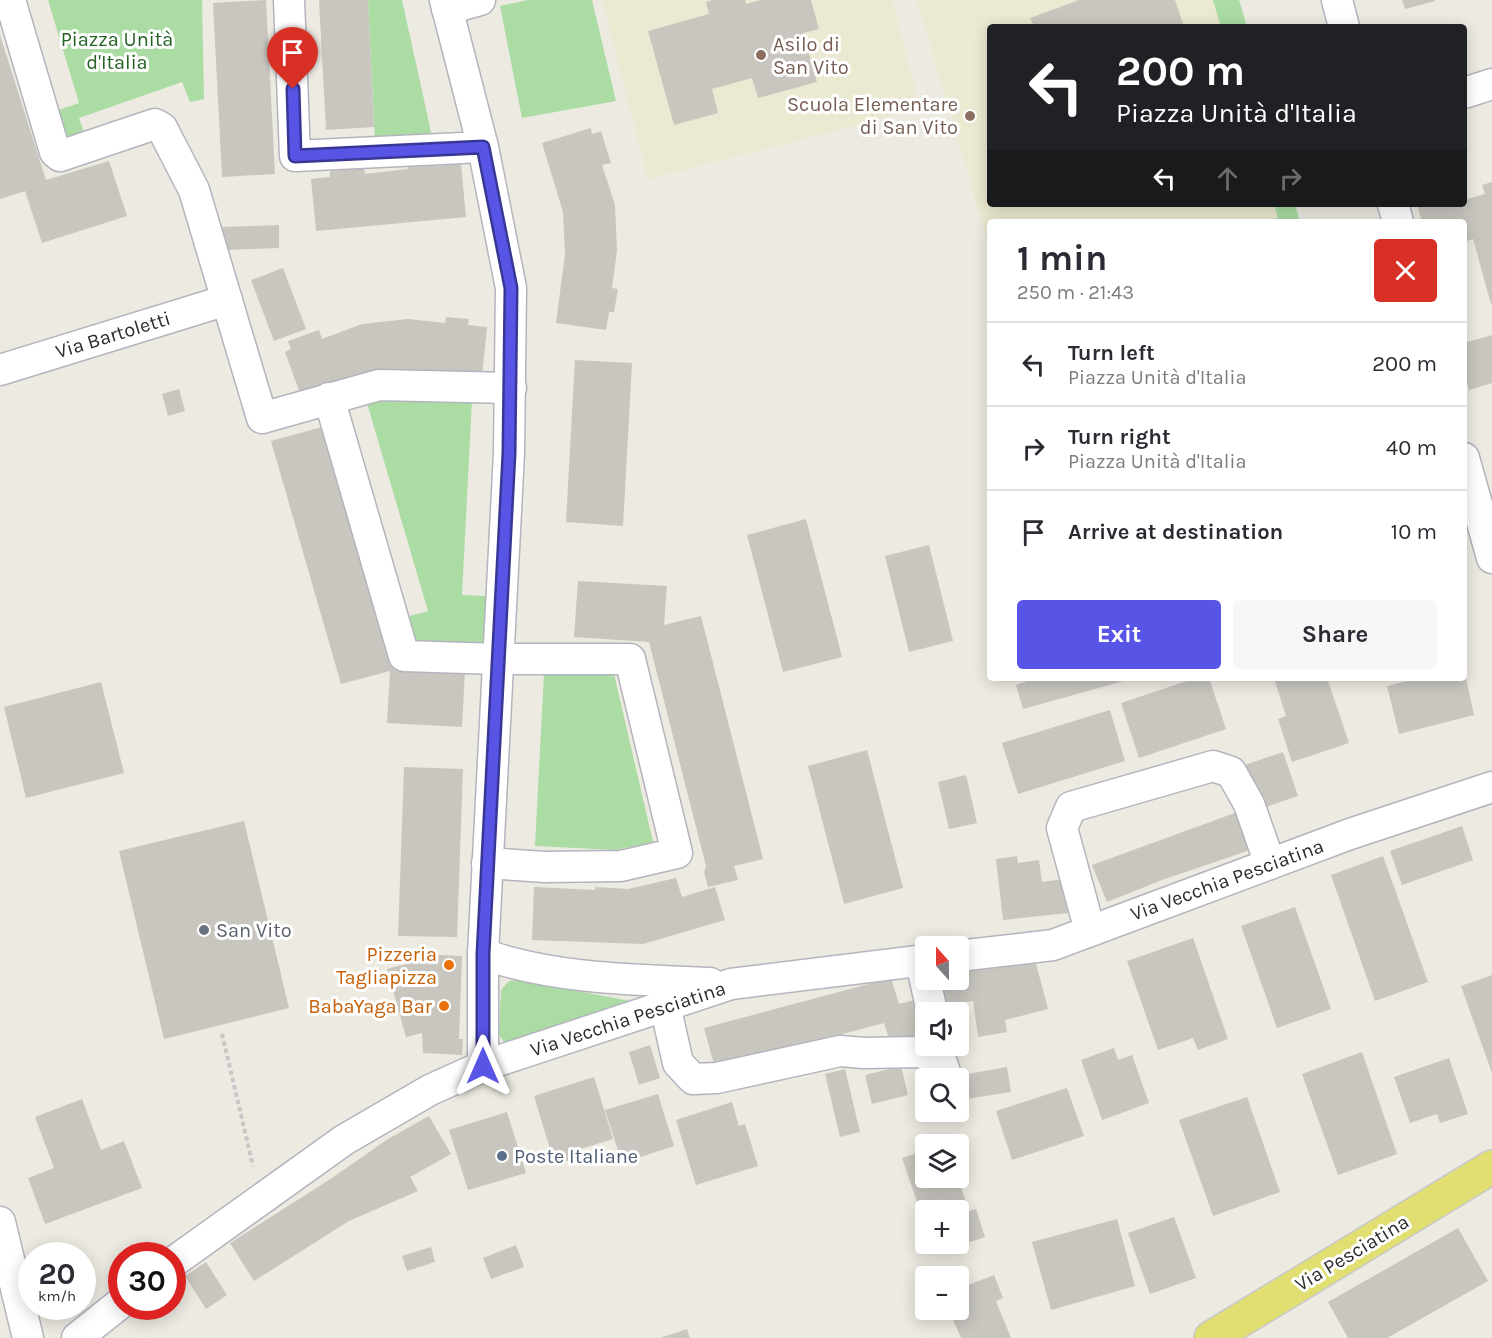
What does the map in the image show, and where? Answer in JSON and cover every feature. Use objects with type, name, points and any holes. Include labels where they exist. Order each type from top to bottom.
[{"type":"main road","name":"Via Pesciatina","points":[[1211,1338],[1492,1167]]},
{"type":"street","points":[[10,0],[55,152],[60,156],[155,124],[162,128],[194,190],[262,418],[379,385],[511,388]]},
{"type":"street","points":[[289,0],[295,156],[483,147]]},
{"type":"street","points":[[480,0],[446,4],[483,147],[511,288],[511,388],[483,954],[483,1066]]},
{"type":"street","points":[[1337,0],[1343,24]]},
{"type":"street","points":[[1467,92],[1492,84]]},
{"type":"street","name":"Via Bartoletti","points":[[0,369],[226,300]]},
{"type":"street","points":[[330,398],[404,656],[630,659],[677,853],[621,866],[545,867],[487,863]]},
{"type":"street","points":[[1467,469],[1492,558]]},
{"type":"street","points":[[1090,931],[1062,828],[1071,807],[1213,766],[1231,772],[1249,804],[1270,864]]},
{"type":"street","name":"Via Vecchia Pesciatina","points":[[969,955],[1053,945],[1350,834],[1492,787]]},
{"type":"street","points":[[483,954],[506,962],[586,975],[731,984]]},
{"type":"street","name":"Via Vecchia Pesciatina","points":[[186,1253],[344,1140],[430,1090],[483,1066],[731,984],[915,961]]},
{"type":"street","points":[[665,1005],[678,1063],[693,1079],[717,1078],[840,1051],[921,1052],[942,1062]]},
{"type":"street","points":[[0,1222],[28,1338]]},
{"type":"street","points":[[77,1338],[108,1313]]},
{"type":"path","points":[[222,1034],[261,1199]]},
{"type":"shaded area","name":"Asilo di San Vito","points":[[602,0],[892,0],[920,109],[648,179]]},
{"type":"shaded area","name":"Scuola Elementare di San Vito","points":[[917,0],[1213,0],[1220,24],[987,24],[987,207],[1275,207],[1278,218],[987,219],[987,240]]},
{"type":"green space","name":"Piazza Unità d'Italia","points":[[48,0],[202,0],[204,99],[190,102],[182,82],[79,118],[86,138],[66,142],[56,111],[79,103]]},
{"type":"green space","points":[[368,0],[402,0],[433,141],[375,143]]},
{"type":"green space","points":[[528,0],[592,0],[616,101],[522,118],[500,6]]},
{"type":"green space","points":[[1213,0],[1239,0],[1246,24],[1220,24]]},
{"type":"green space","points":[[1275,207],[1296,207],[1299,219],[1274,219],[1278,218]]},
{"type":"green space","points":[[387,397],[472,399],[462,595],[486,596],[484,646],[414,647],[406,617],[428,611],[367,403]]},
{"type":"green space","points":[[544,674],[614,674],[653,842],[616,850],[535,846]]},
{"type":"green space","points":[[519,980],[632,1003],[507,1043],[499,1034],[501,990],[509,981]]},
{"type":"building","points":[[266,0],[275,174],[222,177],[213,3]]},
{"type":"building","points":[[319,0],[368,0],[374,127],[326,130]]},
{"type":"building","points":[[745,0],[746,4],[761,0],[811,0],[819,29],[803,33],[817,82],[758,98],[752,78],[712,89],[718,113],[674,125],[648,31],[709,14],[706,2]]},
{"type":"building","points":[[1079,0],[1175,0],[1183,24],[1033,24],[1030,18]]},
{"type":"building","points":[[1402,0],[1435,0],[1435,1],[1405,9]]},
{"type":"building","points":[[0,35],[46,180],[109,161],[127,216],[42,243],[25,191],[0,199]]},
{"type":"building","points":[[591,128],[592,134],[601,131],[611,163],[602,165],[615,205],[617,251],[612,288],[618,289],[614,312],[609,312],[606,330],[556,323],[565,254],[563,212],[542,143]]},
{"type":"building","points":[[436,161],[436,166],[461,164],[466,217],[316,231],[311,179],[330,177],[330,171],[364,168],[365,174],[408,169],[408,163]]},
{"type":"building","points":[[1492,182],[1492,304],[1473,239],[1467,241],[1467,219],[1421,219],[1418,207],[1467,207],[1467,199],[1485,194],[1482,185]]},
{"type":"building","points":[[279,225],[279,248],[224,250],[223,227]]},
{"type":"building","points":[[283,268],[306,329],[274,341],[251,280]]},
{"type":"building","points":[[446,317],[469,319],[468,325],[487,327],[482,377],[413,370],[371,375],[302,399],[285,352],[291,349],[288,341],[319,330],[322,339],[362,324],[408,319],[445,323]]},
{"type":"building","points":[[1492,335],[1492,383],[1469,390],[1467,383],[1467,342]]},
{"type":"building","points":[[575,360],[632,363],[623,526],[566,522]]},
{"type":"building","points":[[179,389],[185,411],[168,416],[162,394]]},
{"type":"building","points":[[322,427],[390,665],[465,670],[462,727],[387,723],[390,671],[341,684],[271,441]]},
{"type":"building","points":[[806,519],[842,657],[783,672],[747,535]]},
{"type":"building","points":[[929,545],[953,641],[909,652],[885,556]]},
{"type":"building","points":[[578,581],[667,586],[664,625],[701,616],[763,859],[734,866],[738,880],[708,887],[704,872],[706,866],[649,642],[574,637]]},
{"type":"building","points":[[1028,681],[1124,681],[1023,709],[1016,685]]},
{"type":"building","points":[[1187,681],[1210,681],[1226,729],[1139,758],[1121,703]]},
{"type":"building","points":[[1275,681],[1328,681],[1349,743],[1292,762],[1278,719],[1286,716]]},
{"type":"building","points":[[1407,681],[1467,681],[1474,715],[1399,734],[1387,686]]},
{"type":"building","points":[[101,682],[124,773],[26,798],[4,707]]},
{"type":"building","points":[[1110,710],[1125,761],[1018,794],[1002,743]]},
{"type":"building","points":[[867,750],[903,888],[844,904],[808,766]]},
{"type":"building","points":[[1283,752],[1298,796],[1257,810],[1242,766]]},
{"type":"building","points":[[404,767],[463,769],[457,937],[398,936]]},
{"type":"building","points":[[966,775],[977,823],[949,829],[938,782]]},
{"type":"building","points":[[1243,810],[1256,848],[1162,880],[1107,902],[1092,865]]},
{"type":"building","name":"San Vito","points":[[244,821],[289,1008],[164,1039],[119,851]]},
{"type":"building","points":[[1462,826],[1473,860],[1402,885],[1390,851]]},
{"type":"building","points":[[1017,856],[1018,863],[1039,860],[1042,882],[1064,879],[1068,913],[1003,920],[996,859]]},
{"type":"building","points":[[1383,856],[1428,982],[1375,1001],[1331,875]]},
{"type":"building","points":[[676,878],[682,897],[715,887],[725,920],[643,944],[532,940],[534,887],[628,889]]},
{"type":"building","points":[[1295,907],[1331,1009],[1277,1028],[1241,926]]},
{"type":"building","points":[[1193,938],[1228,1039],[1198,1050],[1193,1038],[1158,1050],[1127,961]]},
{"type":"building","points":[[417,954],[462,956],[459,1039],[463,1039],[462,1055],[423,1053],[422,1033],[406,1037],[387,969],[417,961]]},
{"type":"building","points":[[1034,956],[1048,1009],[1005,1020],[1007,1032],[978,1037],[973,1001],[945,1002],[943,990],[969,990],[969,961]]},
{"type":"building","points":[[1492,975],[1492,1073],[1461,986]]},
{"type":"building","points":[[891,978],[899,1004],[919,999],[920,1002],[915,1002],[915,1036],[890,1042],[884,1023],[715,1068],[704,1028]]},
{"type":"building","points":[[650,1045],[660,1078],[639,1085],[629,1052]]},
{"type":"building","points":[[1114,1048],[1118,1060],[1132,1055],[1149,1103],[1102,1120],[1081,1060]]},
{"type":"building","points":[[1362,1052],[1397,1154],[1338,1175],[1302,1074]]},
{"type":"building","points":[[1449,1058],[1468,1114],[1440,1123],[1437,1114],[1410,1123],[1394,1077]]},
{"type":"building","points":[[901,1066],[908,1095],[872,1104],[865,1075]]},
{"type":"building","points":[[1007,1067],[1011,1092],[969,1099],[969,1074]]},
{"type":"building","points":[[845,1069],[860,1132],[840,1137],[825,1074]]},
{"type":"building","points":[[594,1077],[613,1139],[580,1149],[582,1156],[555,1165],[534,1096]]},
{"type":"building","points":[[1067,1088],[1084,1136],[1012,1160],[996,1111]]},
{"type":"building","points":[[658,1094],[674,1146],[622,1163],[605,1110]]},
{"type":"building","points":[[1247,1097],[1280,1192],[1213,1216],[1179,1120]]},
{"type":"building","points":[[82,1099],[101,1150],[124,1141],[142,1188],[45,1224],[28,1178],[54,1168],[35,1117]]},
{"type":"building","points":[[732,1102],[739,1126],[745,1124],[758,1166],[696,1185],[676,1120]]},
{"type":"building","points":[[507,1112],[526,1173],[468,1190],[449,1130]]},
{"type":"building","points":[[429,1116],[451,1154],[410,1177],[418,1191],[349,1221],[254,1281],[230,1243],[329,1180],[388,1139]]},
{"type":"building","points":[[915,1154],[915,1188],[961,1188],[965,1200],[916,1200],[902,1158]]},
{"type":"building","points":[[976,1209],[985,1237],[969,1242],[969,1211]]},
{"type":"building","points":[[1174,1217],[1196,1278],[1150,1294],[1128,1233]]},
{"type":"building","points":[[1117,1219],[1135,1286],[1051,1310],[1032,1242]]},
{"type":"building","points":[[1458,1228],[1488,1281],[1387,1338],[1348,1338],[1328,1302]]},
{"type":"building","points":[[516,1245],[524,1267],[491,1279],[483,1258]]},
{"type":"building","points":[[431,1247],[435,1262],[407,1271],[402,1256]]},
{"type":"building","points":[[206,1262],[227,1295],[206,1309],[186,1275]]},
{"type":"building","points":[[994,1275],[1003,1298],[996,1301],[1011,1338],[961,1338],[953,1320],[969,1320],[969,1285]]},
{"type":"building","points":[[687,1329],[690,1338],[660,1338]]},
{"type":"place","name":"Asilo di San Vito","points":[[761,55]]},
{"type":"place","name":"Scuola Elementare di San Vito","points":[[970,116]]},
{"type":"place","name":"San Vito","points":[[204,930]]},
{"type":"place","name":"Pizzeria Tagliapizza","points":[[449,965]]},
{"type":"place","name":"BabaYaga Bar","points":[[444,1006]]},
{"type":"place","name":"Poste Italiane","points":[[502,1156]]},
{"type":"route","points":[[293,89],[295,156],[483,147],[511,288],[509,453],[483,954],[483,1066]]}]
